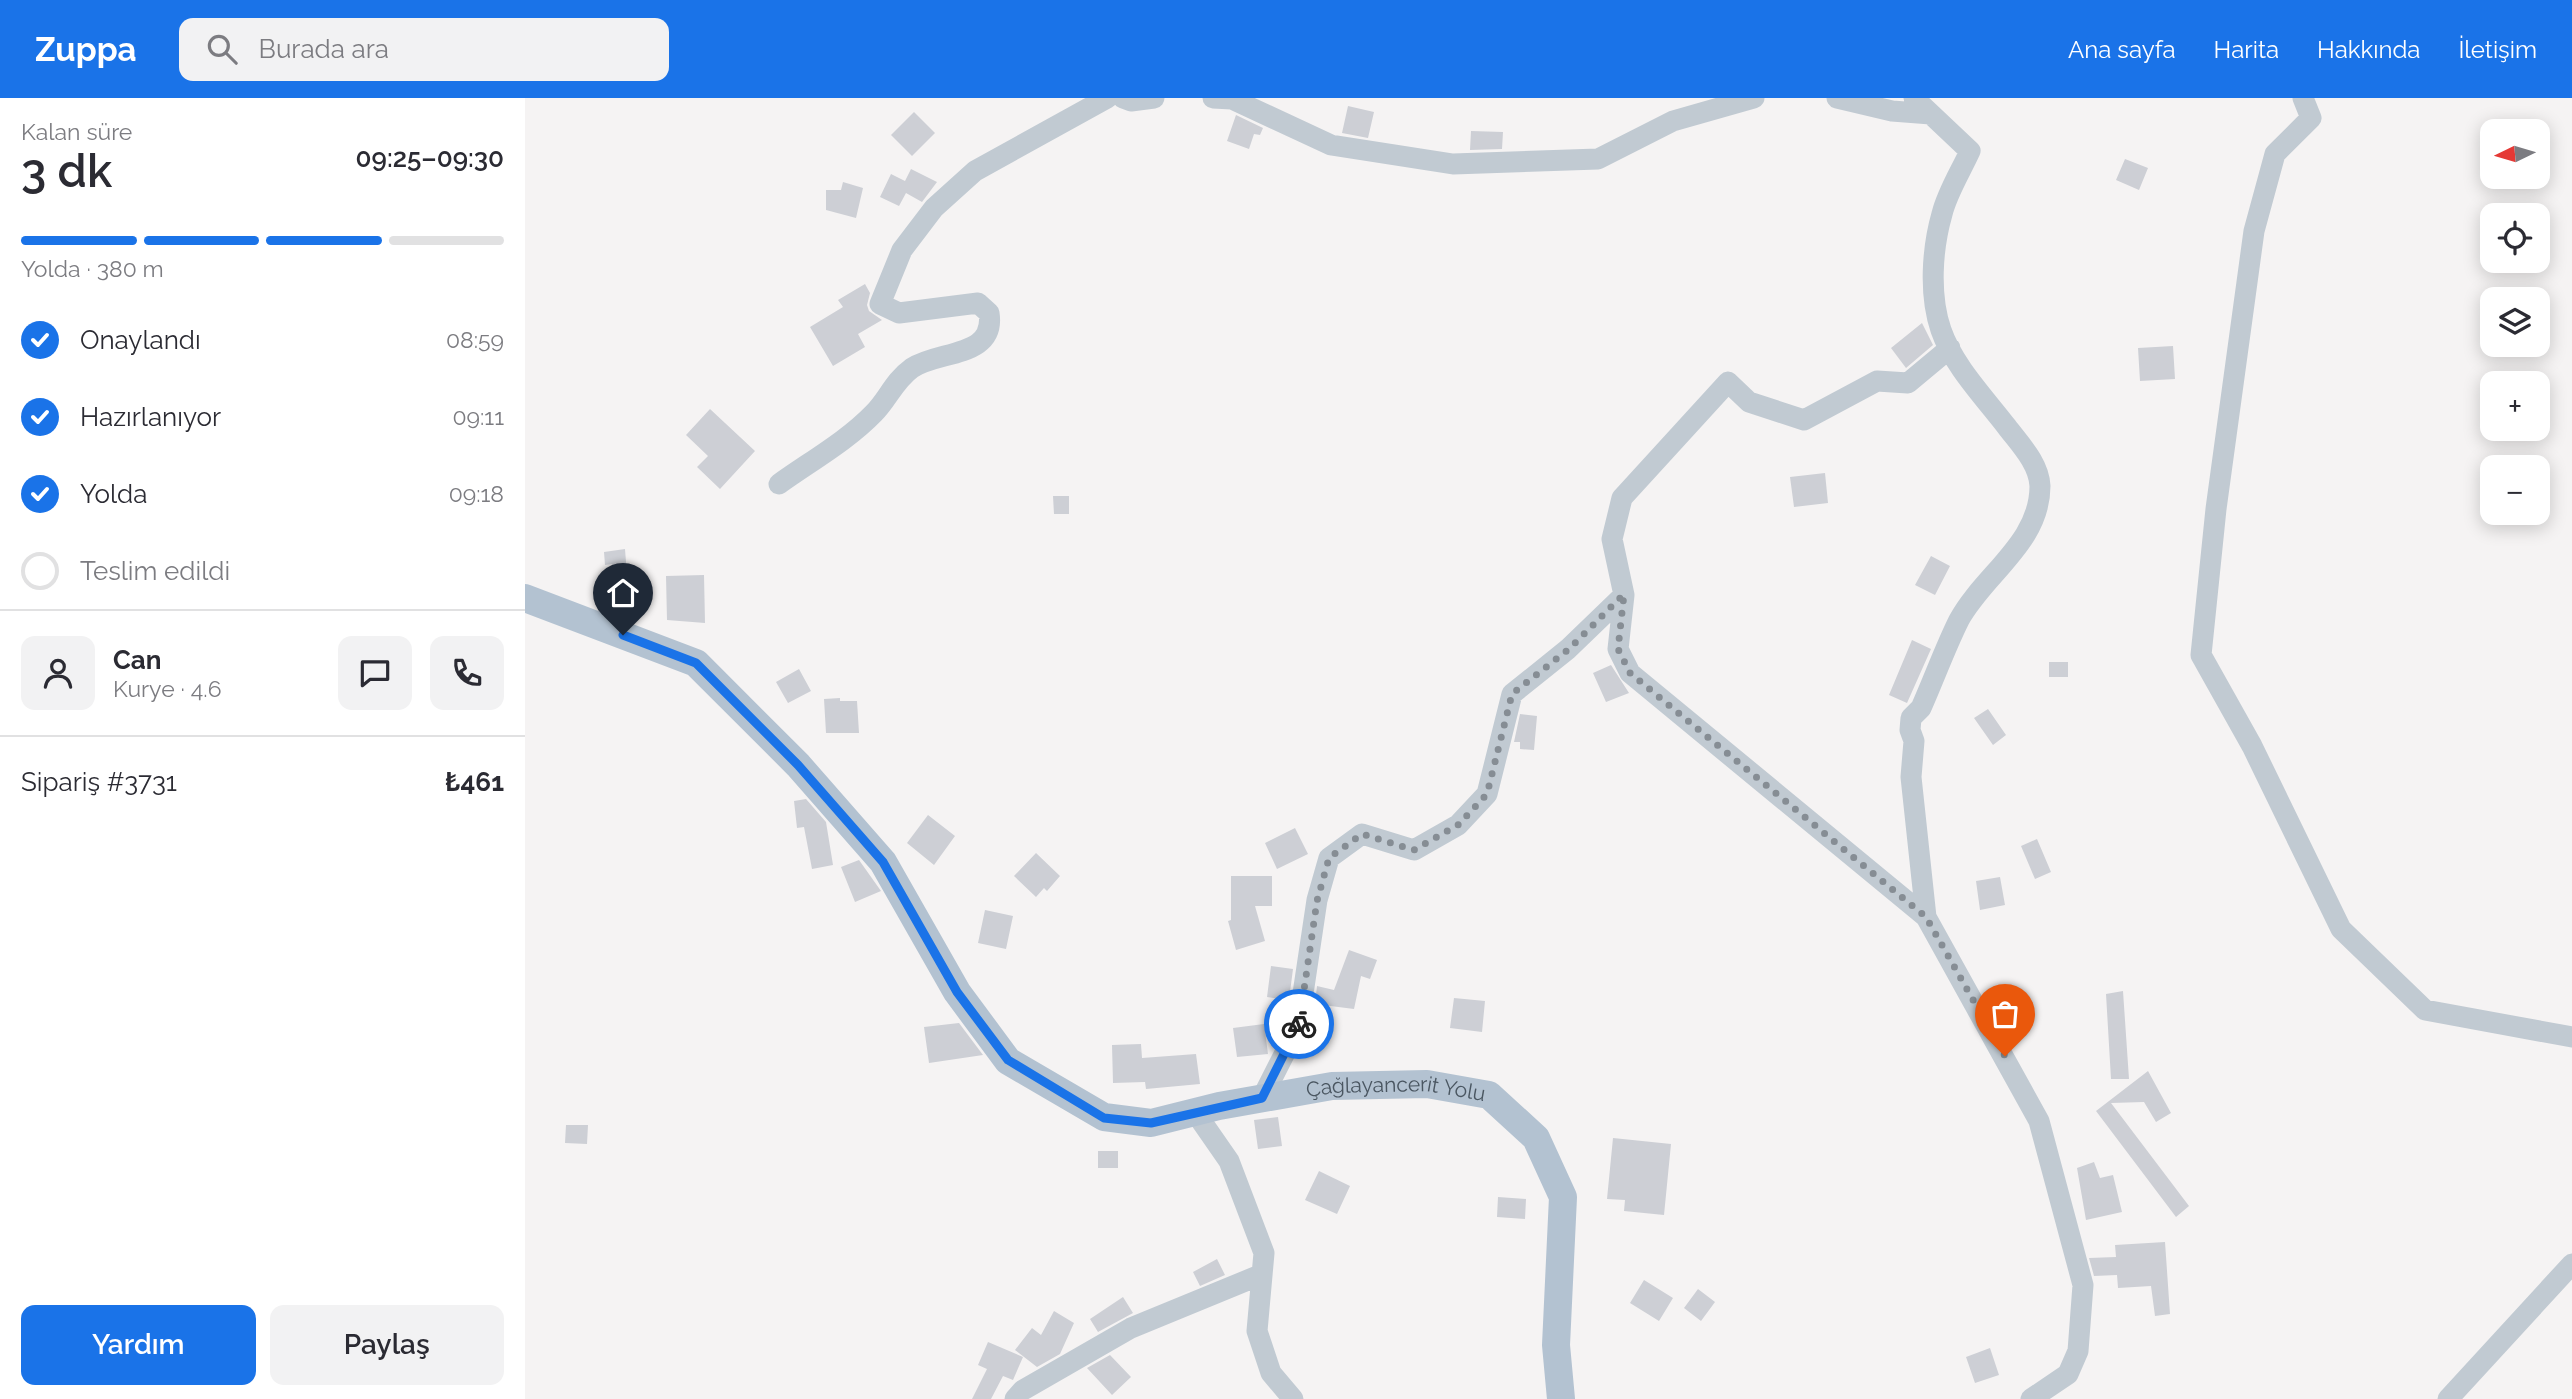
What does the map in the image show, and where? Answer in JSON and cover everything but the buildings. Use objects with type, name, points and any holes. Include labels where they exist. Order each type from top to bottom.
[{"type":"main road","name":"Çağlayancerit Yolu","points":[[525,598],[696,663],[798,765],[883,862],[957,992],[1008,1060],[1104,1118],[1151,1123],[1262,1098],[1332,1086],[1427,1084],[1489,1095],[1536,1138],[1563,1197],[1556,1345],[1561,1399]]},
{"type":"street","points":[[779,484],[855,430],[876,411],[895,384],[911,369],[937,357],[975,347],[984,339],[991,324],[989,313],[978,303],[898,313],[880,303],[902,250],[934,208],[975,171],[1108,98]]},
{"type":"street","points":[[1123,98],[1131,101],[1154,98]]},
{"type":"street","points":[[1213,98],[1232,99],[1331,145],[1453,164],[1598,159],[1673,121],[1754,98]]},
{"type":"street","points":[[1837,98],[1892,111],[1931,114]]},
{"type":"street","points":[[1914,98],[1970,151],[1942,213],[1936,248],[1934,296],[1941,331],[1950,348],[2033,462],[2040,485],[2033,520],[2024,539],[1966,609],[1921,708],[1911,718],[1910,730],[1914,741],[1912,777],[1926,917]]},
{"type":"street","points":[[2302,98],[2311,118],[2275,154],[2254,231],[2216,509],[2201,656],[2252,746],[2341,929],[2425,1010],[2572,1037]]},
{"type":"street","points":[[1950,348],[1908,383],[1877,381],[1804,419],[1749,402],[1728,382],[1622,498],[1612,539],[1624,594],[1618,649],[1630,673],[1926,917],[2039,1121],[2083,1285],[2078,1351],[2068,1374],[2031,1399]]},
{"type":"street","points":[[1262,1098],[1299,1027],[1317,901],[1329,858],[1362,834],[1414,850],[1458,825],[1487,794],[1512,694],[1569,649],[1624,594]]},
{"type":"street","points":[[1195,1112],[1229,1161],[1264,1253],[1257,1331],[1271,1373],[1293,1399]]},
{"type":"street","points":[[2448,1399],[2572,1264]]},
{"type":"street","points":[[1014,1399],[1023,1390],[1131,1328],[1260,1275]]},
{"type":"way so far","points":[[1299,1024],[1317,901],[1329,858],[1362,834],[1414,850],[1458,825],[1487,794],[1512,694],[1569,649],[1624,594],[1618,649],[1630,673],[1926,917],[2005,1056]]},
{"type":"route","points":[[623,635],[696,663],[798,765],[883,862],[957,992],[1008,1060],[1104,1118],[1151,1123],[1262,1098],[1299,1024]]}]
